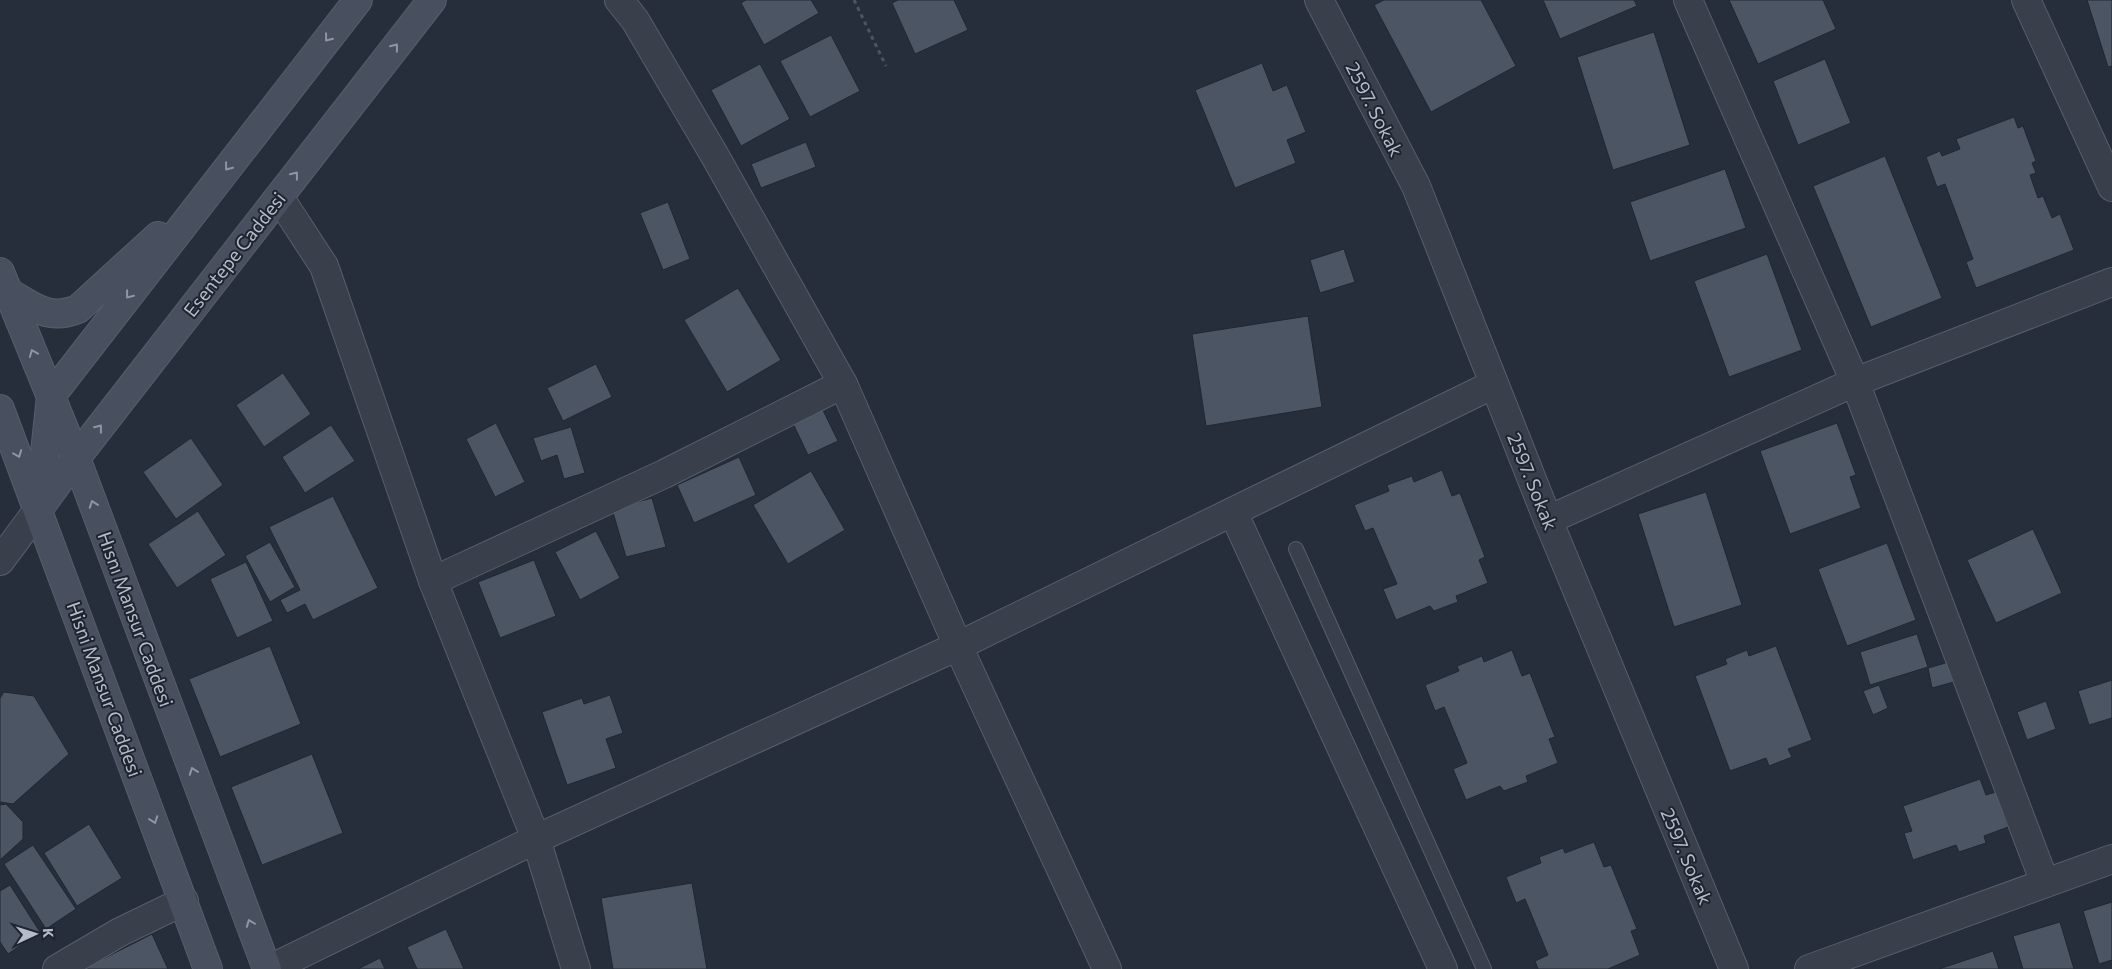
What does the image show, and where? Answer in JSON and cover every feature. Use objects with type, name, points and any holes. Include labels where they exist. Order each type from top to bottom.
[{"type":"main road","points":[[38,510],[51,396],[358,0]]},
{"type":"main road","name":"Esentepe Caddesi","points":[[38,510],[76,458],[432,0]]},
{"type":"main road","points":[[4,282],[44,313],[58,314],[78,309],[211,188]]},
{"type":"main road","name":"Hısnı Mansur Caddesi","points":[[4,282],[76,458],[268,969]]},
{"type":"main road","name":"Hisni Mansur Caddesi","points":[[0,409],[208,969]]},
{"type":"street","points":[[619,0],[635,20],[715,156],[843,384],[958,646],[1107,969]]},
{"type":"street","name":"2597. Sokak","points":[[1319,0],[1416,186],[1548,520],[1734,969]]},
{"type":"street","points":[[1688,0],[1855,382],[2045,883]]},
{"type":"street","points":[[2026,0],[2103,145],[2112,187]]},
{"type":"street","points":[[279,197],[324,266],[433,581],[536,839],[576,969]]},
{"type":"street","points":[[1548,520],[1855,382],[2112,282]]},
{"type":"street","points":[[433,581],[664,474],[843,384]]},
{"type":"street","points":[[268,969],[536,839],[958,646],[1494,384]]},
{"type":"street","name":"Esentepe Caddesi","points":[[0,561],[38,510]]},
{"type":"street","points":[[1233,512],[1443,969]]},
{"type":"street","points":[[1809,969],[2112,859]]},
{"type":"street","points":[[57,969],[120,932],[184,901]]},
{"type":"lane","points":[[1296,549],[1484,969]]},
{"type":"path","points":[[854,0],[886,66]]},
{"type":"building","points":[[746,0],[811,0],[819,13],[764,45],[741,3]]},
{"type":"building","points":[[898,0],[954,0],[968,30],[915,54],[892,3]]},
{"type":"building","points":[[1384,0],[1481,0],[1516,66],[1431,112],[1374,5]]},
{"type":"building","points":[[1543,0],[1634,0],[1637,6],[1560,39]]},
{"type":"building","points":[[1729,0],[1823,0],[1836,29],[1758,64]]},
{"type":"building","points":[[2087,0],[2112,0],[2112,66],[2108,67]]},
{"type":"building","points":[[1654,32],[1690,145],[1613,170],[1577,57]]},
{"type":"building","points":[[831,35],[860,91],[810,117],[780,61]]},
{"type":"building","points":[[1825,59],[1851,123],[1798,145],[1773,81]]},
{"type":"building","points":[[1262,63],[1273,91],[1287,85],[1306,132],[1287,140],[1296,163],[1235,188],[1195,90]]},
{"type":"building","points":[[760,64],[790,119],[741,146],[711,90]]},
{"type":"building","points":[[2014,117],[2018,128],[2023,126],[2036,161],[2032,163],[2036,173],[2030,175],[2038,198],[2043,196],[2052,218],[2060,214],[2074,250],[1976,288],[1966,262],[1973,259],[1945,184],[1937,187],[1926,157],[1940,151],[1942,156],[1960,149],[1956,139]]},
{"type":"building","points":[[806,142],[816,167],[761,188],[751,164]]},
{"type":"building","points":[[1885,156],[1942,298],[1871,327],[1813,186]]},
{"type":"building","points":[[1725,169],[1746,228],[1650,261],[1630,202]]},
{"type":"building","points":[[668,202],[690,259],[663,270],[640,213]]},
{"type":"building","points":[[1344,249],[1355,282],[1320,293],[1310,260]]},
{"type":"building","points":[[1767,254],[1802,350],[1729,377],[1694,281]]},
{"type":"building","points":[[738,288],[781,360],[727,392],[684,320]]},
{"type":"building","points":[[1308,316],[1322,407],[1206,426],[1192,334]]},
{"type":"building","points":[[596,364],[612,397],[563,421],[547,388]]},
{"type":"building","points":[[283,373],[311,414],[264,447],[236,405]]},
{"type":"building","points":[[817,398],[838,441],[808,455],[788,413]]},
{"type":"building","points":[[496,423],[525,482],[495,497],[466,439]]},
{"type":"building","points":[[1837,423],[1856,475],[1850,477],[1861,508],[1790,534],[1760,451]]},
{"type":"building","points":[[331,425],[355,461],[305,493],[282,457]]},
{"type":"building","points":[[571,427],[585,473],[564,479],[557,455],[541,461],[533,438]]},
{"type":"building","points":[[191,438],[223,485],[176,519],[143,472]]},
{"type":"building","points":[[739,457],[756,495],[694,523],[677,485]]},
{"type":"building","points":[[1442,470],[1452,496],[1460,493],[1485,557],[1479,560],[1488,583],[1456,596],[1458,602],[1434,611],[1430,606],[1396,620],[1383,589],[1397,584],[1373,528],[1365,531],[1354,505],[1389,491],[1387,485],[1412,476],[1414,482]]},
{"type":"building","points":[[811,471],[845,530],[788,564],[753,505]]},
{"type":"building","points":[[1706,492],[1742,605],[1674,627],[1638,514]]},
{"type":"building","points":[[333,496],[378,588],[313,620],[305,604],[287,613],[280,600],[300,590],[269,527]]},
{"type":"building","points":[[652,498],[666,547],[626,557],[612,509]]},
{"type":"building","points":[[198,511],[226,555],[177,588],[148,544]]},
{"type":"building","points":[[2033,529],[2062,593],[1996,623],[1967,560]]},
{"type":"building","points":[[596,531],[620,578],[580,600],[555,552]]},
{"type":"building","points":[[270,542],[295,587],[270,602],[245,556]]},
{"type":"building","points":[[1887,543],[1916,620],[1847,646],[1818,569]]},
{"type":"building","points":[[534,560],[556,616],[500,638],[478,582]]},
{"type":"building","points":[[246,562],[273,621],[237,638],[210,579]]},
{"type":"building","points":[[1917,634],[1928,667],[1870,685],[1860,652]]},
{"type":"building","points":[[270,646],[301,724],[220,757],[189,679]]},
{"type":"building","points":[[1776,646],[1812,740],[1788,749],[1792,757],[1769,766],[1766,758],[1730,771],[1695,676],[1727,664],[1725,659],[1747,650],[1749,656]]},
{"type":"building","points":[[1512,650],[1522,676],[1530,673],[1555,737],[1549,739],[1558,763],[1526,776],[1528,782],[1504,791],[1500,786],[1466,800],[1453,769],[1467,763],[1444,707],[1435,711],[1425,685],[1459,671],[1457,666],[1482,656],[1484,662]]},
{"type":"building","points":[[1956,660],[1961,680],[1932,688],[1928,668]]},
{"type":"building","points":[[2112,680],[2112,718],[2089,725],[2078,691]]},
{"type":"building","points":[[1879,685],[1888,708],[1873,715],[1863,691]]},
{"type":"building","points":[[4,692],[34,696],[69,754],[13,804],[0,802],[0,698]]},
{"type":"building","points":[[610,695],[623,733],[606,739],[616,768],[567,785],[542,712],[582,698],[584,704]]},
{"type":"building","points":[[2046,701],[2056,729],[2027,740],[2017,712]]},
{"type":"building","points":[[312,754],[343,833],[262,865],[231,787]]},
{"type":"building","points":[[1980,779],[1986,795],[1996,792],[2008,827],[1984,836],[1986,843],[1959,852],[1956,845],[1913,860],[1904,833],[1912,831],[1903,806]]},
{"type":"building","points":[[6,804],[23,822],[23,839],[0,860],[0,805]]},
{"type":"building","points":[[89,824],[122,878],[77,906],[44,853]]},
{"type":"building","points":[[1594,842],[1604,867],[1611,865],[1637,929],[1631,931],[1640,955],[1608,969],[1538,969],[1535,961],[1548,955],[1525,899],[1516,903],[1506,877],[1541,863],[1539,857],[1563,848],[1565,853]]},
{"type":"building","points":[[33,845],[76,909],[46,929],[4,864]]},
{"type":"building","points":[[692,883],[707,969],[613,969],[601,898]]},
{"type":"building","points":[[10,885],[40,932],[8,954],[0,942],[0,891]]},
{"type":"building","points":[[2112,902],[2112,960],[2099,964],[2083,911]]},
{"type":"building","points":[[2060,922],[2074,969],[2023,969],[2013,936]]},
{"type":"building","points":[[446,929],[464,969],[417,969],[407,947]]},
{"type":"building","points":[[152,934],[168,969],[83,969]]},
{"type":"building","points":[[1993,951],[1999,969],[1939,969]]},
{"type":"building","points":[[380,958],[385,969],[358,969]]}]
